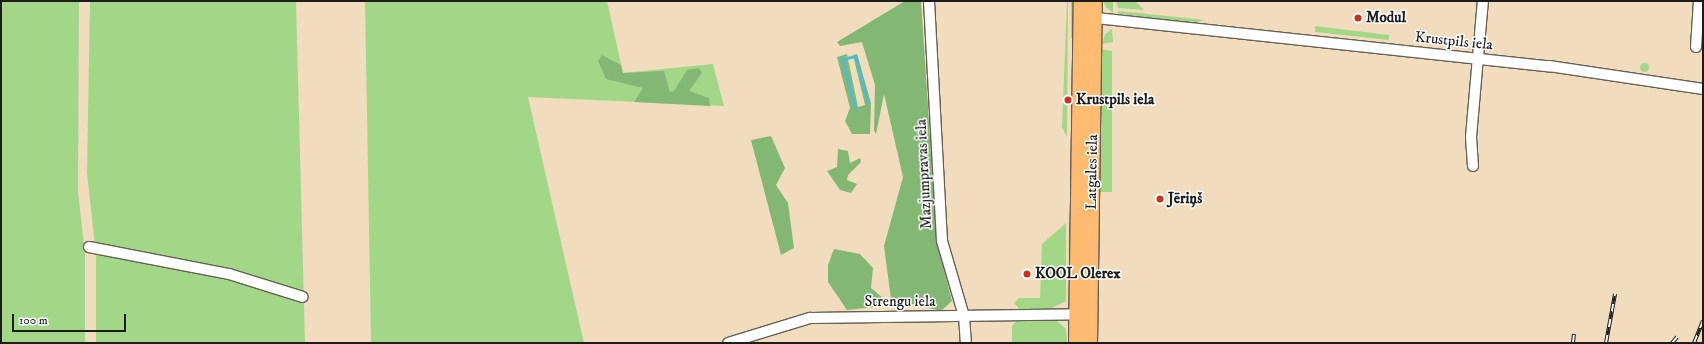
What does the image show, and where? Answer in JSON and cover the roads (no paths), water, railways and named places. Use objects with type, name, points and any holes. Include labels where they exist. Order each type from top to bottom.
[{"type":"highway","name":"Latgales iela","points":[[1081,1],[1088,17]]},
{"type":"highway","name":"Latgales iela","points":[[1076,343],[1083,314],[1088,17],[1094,1]]},
{"type":"highway","name":"Latgales iela","points":[[1083,314],[1089,343]]},
{"type":"street","name":"Mazjumpravas iela","points":[[929,1],[942,241],[964,316],[966,343]]},
{"type":"street","points":[[1473,166],[1472,137],[1483,1]]},
{"type":"street","points":[[1696,47],[1698,1]]},
{"type":"street","name":"Krustpils iela","points":[[1088,17],[1478,58],[1703,88]]},
{"type":"street","points":[[89,247],[228,274],[304,297]]},
{"type":"street","name":"Strengu iela","points":[[728,343],[810,318],[1083,314]]},
{"type":"waterway","points":[[855,108],[842,59],[856,56],[868,102]]},
{"type":"railway","points":[[1606,343],[1615,294]]},
{"type":"railway","points":[[1694,343],[1703,321]]},
{"type":"railway","points":[[1573,343],[1574,334]]},
{"type":"railway","points":[[1672,343],[1677,337]]},
{"type":"place","name":"Modul","points":[[1358,18]]},
{"type":"place","name":"Krustpils iela","points":[[1068,100]]},
{"type":"place","name":"Jēriņš","points":[[1160,199]]},
{"type":"place","name":"KOOL Olerex","points":[[1027,274]]}]
